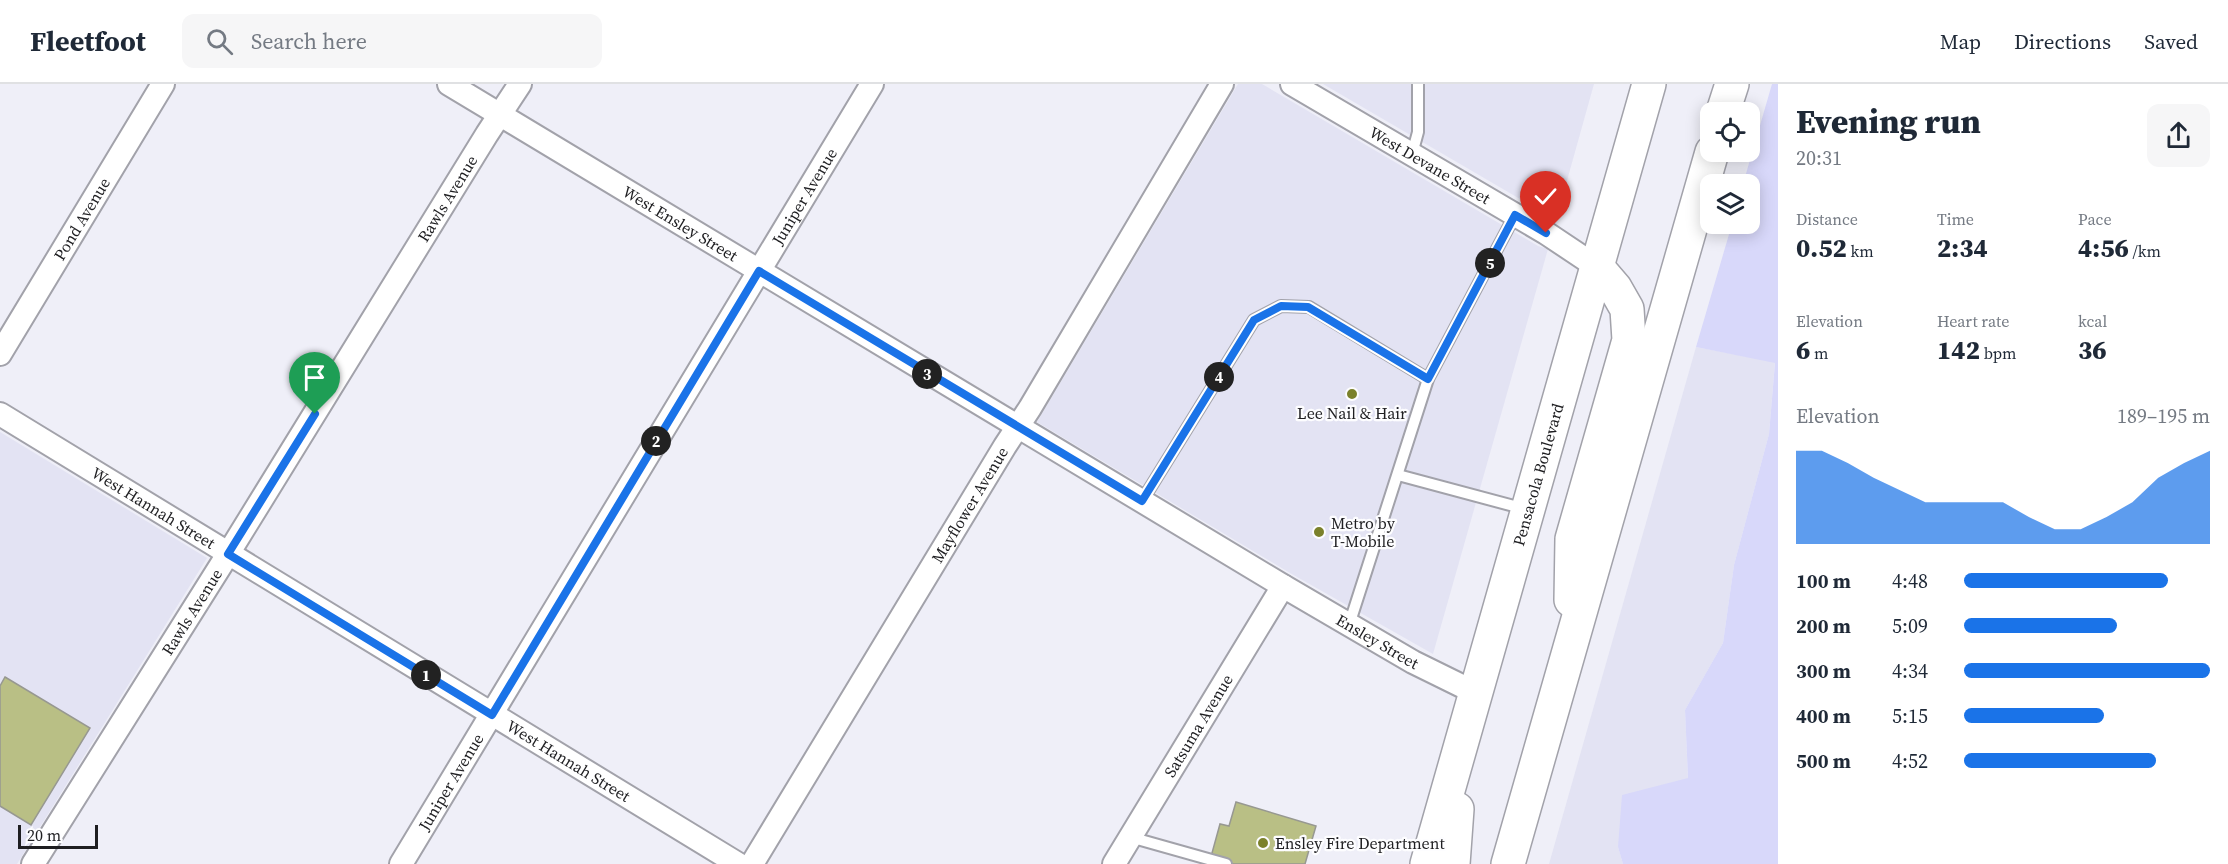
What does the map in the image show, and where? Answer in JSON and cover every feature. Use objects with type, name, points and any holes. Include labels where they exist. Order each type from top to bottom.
[{"type":"highway","name":"Pensacola Boulevard","points":[[1427,864],[1649,84]]},
{"type":"highway","points":[[1726,102],[1732,84]]},
{"type":"highway","points":[[1508,864],[1709,162]]},
{"type":"highway","points":[[1571,644],[1572,539],[1629,340],[1627,309],[1615,288],[1597,267]]},
{"type":"highway","points":[[1453,864],[1460,747]]},
{"type":"street","name":"Pond Avenue","points":[[0,354],[163,84]]},
{"type":"street","name":"West Ensley Street","points":[[449,84],[1017,428],[1283,586]]},
{"type":"street","name":"Rawls Avenue","points":[[33,864],[520,84]]},
{"type":"street","name":"Juniper Avenue","points":[[401,864],[872,84]]},
{"type":"street","name":"Mayflower Avenue","points":[[752,864],[1017,428],[1222,84]]},
{"type":"street","name":"West Devane Street","points":[[1292,84],[1515,215],[1597,267]]},
{"type":"street","name":"West Hannah Street","points":[[0,414],[738,864]]},
{"type":"street","name":"Ensley Street","points":[[1283,586],[1413,662],[1476,693]]},
{"type":"street","name":"Satsuma Avenue","points":[[1114,864],[1283,586]]},
{"type":"lane","points":[[1412,154],[1418,132],[1418,84]]},
{"type":"lane","points":[[1349,625],[1428,379],[1515,215]]},
{"type":"lane","points":[[1142,501],[1254,320],[1281,306],[1308,307],[1428,379]]},
{"type":"lane","points":[[1398,475],[1528,510]]},
{"type":"lane","points":[[1130,837],[1226,864]]},
{"type":"shaded area","points":[[1238,84],[1262,84],[1538,246],[1548,249],[1433,654],[1290,573],[1037,422]]},
{"type":"shaded area","points":[[1323,84],[1594,84],[1556,220]]},
{"type":"shaded area","points":[[1772,84],[1778,84],[1778,864],[1623,864],[1618,847],[1622,795],[1688,778],[1685,710],[1723,643],[1734,565],[1769,434],[1775,363],[1696,347],[1729,234],[1760,234],[1760,174],[1746,174],[1749,162],[1760,162],[1760,125]]},
{"type":"shaded area","points":[[1696,347],[1775,362],[1769,434],[1734,565],[1723,643],[1685,710],[1688,779],[1618,847],[1623,864],[1549,864]]},
{"type":"shaded area","points":[[0,432],[207,558],[17,864],[0,864]]},
{"type":"building","points":[[5,677],[90,728],[31,825],[0,806],[0,686]]},
{"type":"building","name":"Ensley Fire Department","points":[[1236,802],[1316,826],[1305,864],[1209,864],[1220,824],[1229,826]]},
{"type":"place","name":"Lee Nail & Hair","points":[[1352,394]]},
{"type":"place","name":"Metro by T-Mobile","points":[[1319,532]]},
{"type":"place","name":"Ensley Fire Department","points":[[1263,843]]},
{"type":"route","points":[[315,414],[228,554],[492,715],[759,271],[1142,501],[1254,320],[1281,306],[1308,307],[1428,379],[1515,215],[1546,233]]}]
